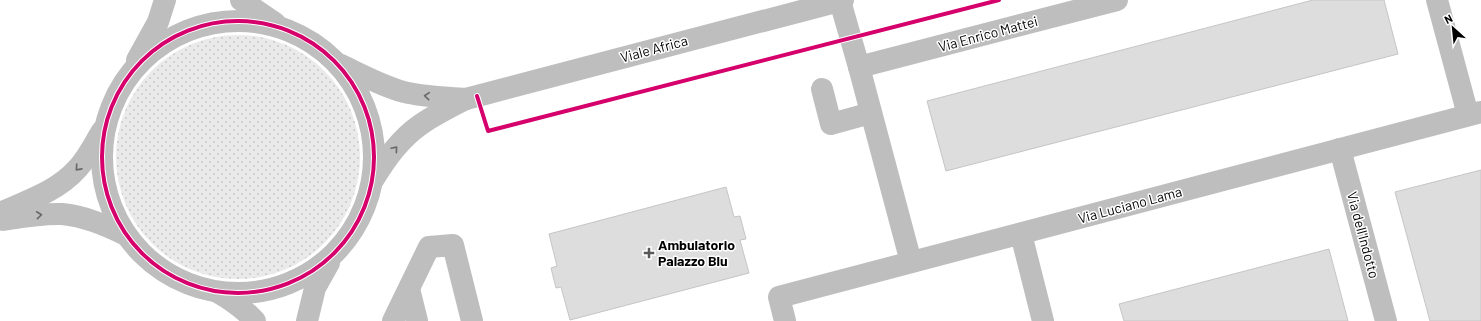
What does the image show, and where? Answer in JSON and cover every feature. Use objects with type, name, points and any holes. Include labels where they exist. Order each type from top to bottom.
[{"type":"street","points":[[128,77],[158,22],[165,0]]},
{"type":"street","points":[[241,0],[284,29]]},
{"type":"street","points":[[841,0],[911,262]]},
{"type":"street","name":"Viale Africa","points":[[373,180],[397,146],[419,126],[466,99],[841,0]]},
{"type":"street","name":"Via Enrico Mattei","points":[[859,67],[1117,0]]},
{"type":"street","points":[[1436,0],[1475,114]]},
{"type":"street","name":"Viale Africa","points":[[0,213],[45,193],[68,178],[84,161],[106,123],[116,97],[128,77],[151,53],[173,38],[194,29],[216,23],[251,22],[284,29],[298,34],[322,49],[336,62],[356,88],[370,120],[374,142],[373,180],[364,211],[352,232],[334,254],[304,276],[279,288],[262,292],[238,294],[216,292],[181,281],[160,269],[141,253],[126,235],[112,209],[103,178],[102,145],[106,123]]},
{"type":"street","name":"Viale Africa","points":[[336,62],[379,84],[404,92],[466,99]]},
{"type":"street","points":[[822,89],[831,124],[871,113]]},
{"type":"street","name":"Via Luciano Lama","points":[[785,321],[779,297],[1475,114]]},
{"type":"street","name":"Via dell'Indotto","points":[[1340,149],[1386,321]]},
{"type":"street","name":"Viale Africa","points":[[0,220],[37,215],[62,214],[101,223],[126,235]]},
{"type":"street","points":[[1021,234],[1043,321]]},
{"type":"street","points":[[393,321],[430,247],[453,245],[472,321]]},
{"type":"street","points":[[307,321],[315,288],[320,276],[334,254]]},
{"type":"street","points":[[409,289],[417,321]]},
{"type":"street","points":[[216,292],[234,302],[247,312],[255,321]]},
{"type":"shaded area","points":[[238,35],[262,37],[285,44],[306,56],[324,71],[339,89],[351,110],[358,133],[360,157],[358,181],[351,204],[339,225],[324,243],[306,258],[285,270],[262,277],[238,279],[214,277],[191,270],[170,258],[152,243],[137,225],[125,204],[118,181],[116,157],[118,133],[125,110],[137,89],[152,71],[170,56],[191,44],[214,37]]},
{"type":"building","points":[[1313,0],[1384,0],[1398,54],[946,171],[927,101]]},
{"type":"building","points":[[1481,170],[1481,321],[1430,321],[1395,192]]},
{"type":"building","name":"Ambulatorio Palazzo Blu","points":[[726,187],[734,217],[740,216],[746,239],[740,240],[749,273],[570,320],[561,287],[556,288],[551,268],[557,266],[549,234]]},
{"type":"building","points":[[1329,249],[1348,321],[1124,321],[1119,304]]},
{"type":"cycle path","points":[[477,96],[488,131],[999,0]]},
{"type":"cycle path","points":[[238,21],[265,24],[290,31],[314,44],[334,61],[351,81],[364,105],[371,130],[374,157],[371,184],[364,209],[351,233],[334,253],[314,270],[290,283],[265,290],[238,293],[211,290],[186,283],[162,270],[142,253],[125,233],[112,209],[105,184],[102,157],[105,130],[112,105],[125,81],[142,61],[162,44],[186,31],[211,24],[238,21]]},
{"type":"place","name":"Ambulatorio Palazzo Blu","points":[[649,253]]}]
